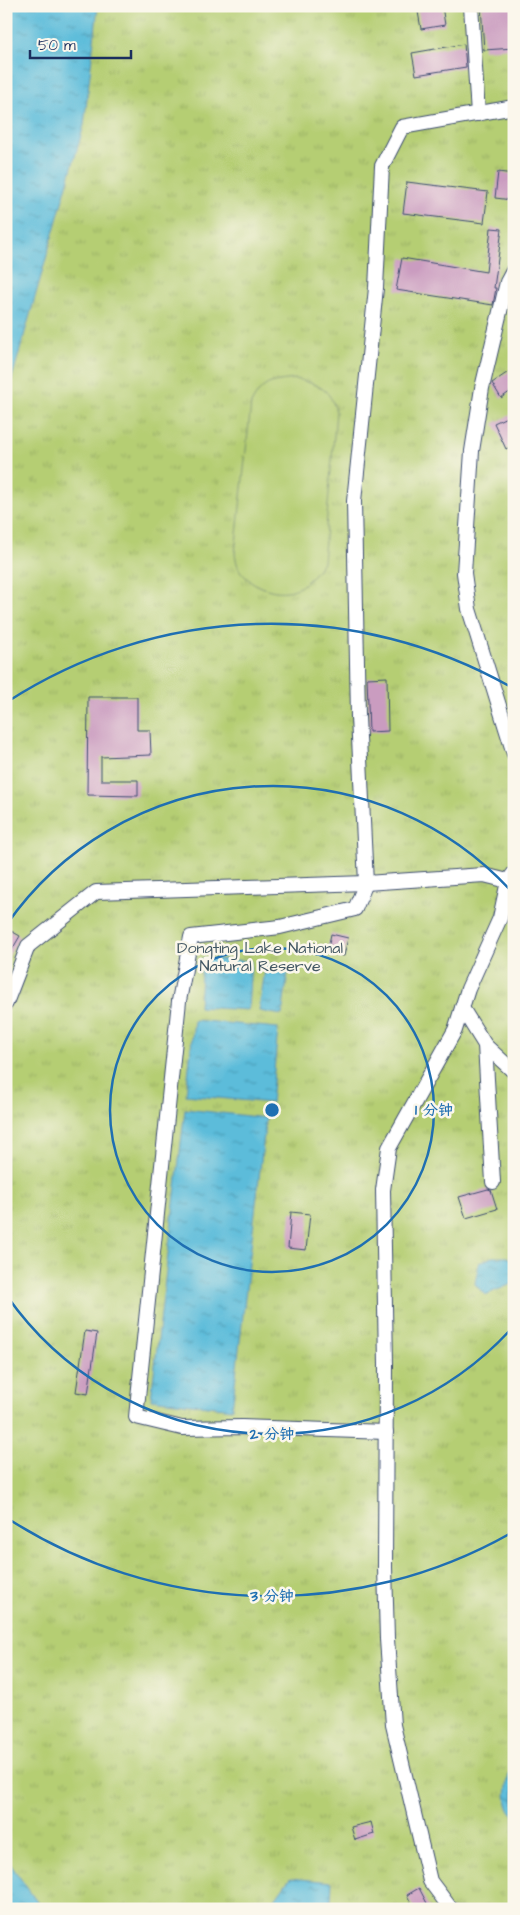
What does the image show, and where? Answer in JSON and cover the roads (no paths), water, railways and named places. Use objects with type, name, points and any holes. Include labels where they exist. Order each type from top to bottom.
[{"type":"street","points":[[471,6],[478,114]]},
{"type":"street","points":[[386,1432],[182,1428],[136,1418],[179,1001],[191,937],[280,928],[355,909],[366,883],[358,717],[354,501],[376,288],[382,166],[402,127],[514,107]]},
{"type":"street","points":[[514,269],[507,282],[482,388],[474,433],[464,573],[469,609],[514,754]]},
{"type":"street","points":[[6,1003],[28,946],[96,892],[366,883],[484,875],[511,877],[500,918],[462,1008],[455,1030],[389,1148],[383,1190],[387,1639],[393,1725],[430,1881],[451,1909]]},
{"type":"street","points":[[462,1008],[485,1045],[514,1072]]},
{"type":"street","points":[[485,1045],[493,1182]]},
{"type":"water","points":[[6,6],[98,6],[84,125],[6,399]]},
{"type":"water","points":[[202,958],[251,961],[248,1010],[199,1007]]},
{"type":"water","points":[[266,963],[289,966],[282,1015],[259,1011]]},
{"type":"water","points":[[194,1020],[278,1028],[271,1103],[186,1095]]},
{"type":"water","points":[[185,1109],[266,1118],[232,1409],[151,1399]]},
{"type":"water","points":[[492,1257],[507,1257],[514,1261],[514,1283],[485,1295],[475,1284],[479,1263]]},
{"type":"water","points":[[509,1773],[514,1775],[514,1816],[510,1812],[507,1802]]},
{"type":"water","points":[[6,1858],[42,1909],[6,1909]]},
{"type":"water","points":[[290,1878],[332,1882],[331,1900],[320,1909],[274,1909],[275,1899]]},
{"type":"park label","name":"Dongting Lake National Natural Reserve","points":[[260,957]]}]
